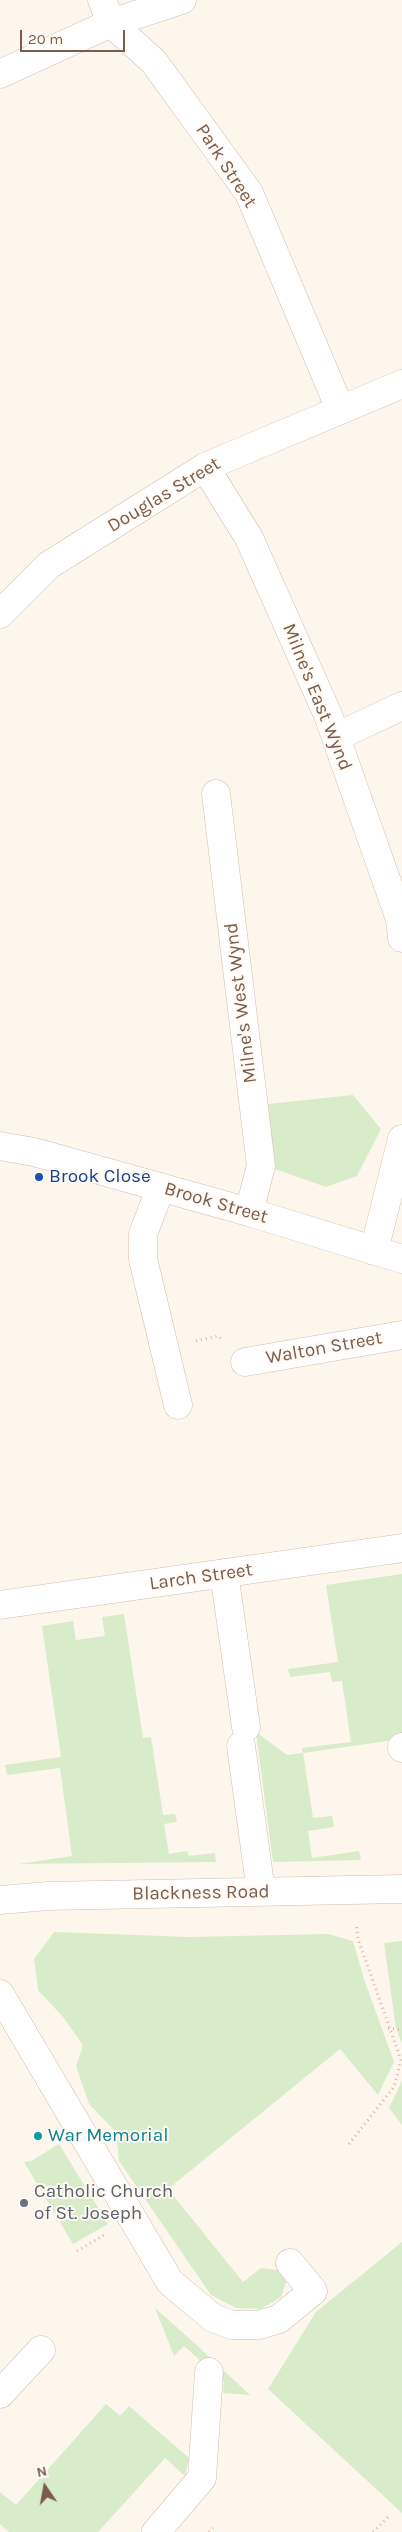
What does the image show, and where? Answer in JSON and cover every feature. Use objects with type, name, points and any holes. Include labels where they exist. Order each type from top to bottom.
[{"type":"street","points":[[0,74],[107,12],[182,0]]},
{"type":"street","name":"Park Street","points":[[107,12],[154,62],[249,193],[340,409]]},
{"type":"street","name":"Douglas Street","points":[[0,614],[48,565],[205,467],[402,384]]},
{"type":"street","name":"Milne's East Wynd","points":[[205,467],[249,538],[336,737],[400,919],[402,938]]},
{"type":"street","points":[[336,737],[402,706]]},
{"type":"street","name":"Milne's West Wynd","points":[[216,794],[261,1166],[249,1212]]},
{"type":"street","points":[[374,1251],[402,1139]]},
{"type":"street","name":"Brook Street","points":[[0,1146],[34,1152],[161,1187],[402,1259]]},
{"type":"street","points":[[161,1187],[143,1234],[143,1259],[178,1405]]},
{"type":"street","name":"Walton Street","points":[[245,1362],[402,1334]]},
{"type":"street","name":"Larch Street","points":[[0,1605],[402,1548]]},
{"type":"street","points":[[224,1574],[261,1892]]},
{"type":"street","name":"Blackness Road","points":[[0,1900],[48,1896],[402,1889]]},
{"type":"street","points":[[0,1994],[170,2282],[213,2318],[232,2325],[258,2325],[279,2319],[313,2291],[290,2263]]},
{"type":"street","points":[[0,2394],[40,2350]]},
{"type":"street","points":[[156,2532],[202,2478],[209,2372]]},
{"type":"path","points":[[164,1348],[218,1336],[245,1362]]},
{"type":"path","points":[[348,2144],[394,2087],[401,2060],[388,2028],[358,1939],[353,1890]]},
{"type":"path","points":[[388,2028],[402,2030]]},
{"type":"path","points":[[77,2251],[110,2232]]},
{"type":"path","points":[[373,2532],[388,2517]]},
{"type":"path","points":[[209,2532],[213,2528]]},
{"type":"green space","points":[[353,1095],[381,1129],[357,1176],[326,1187],[275,1169],[268,1104]]},
{"type":"green space","points":[[402,1574],[402,1739],[303,1753],[302,1748],[351,1742],[342,1681],[332,1682],[330,1672],[290,1677],[288,1669],[338,1662],[326,1585]]},
{"type":"green space","points":[[124,1614],[143,1738],[151,1737],[163,1815],[175,1814],[177,1822],[164,1824],[169,1854],[187,1851],[189,1856],[215,1853],[216,1862],[18,1864],[72,1856],[60,1768],[7,1775],[5,1765],[61,1757],[42,1626],[73,1621],[76,1640],[105,1636],[102,1617]]},
{"type":"green space","points":[[256,1732],[287,1755],[303,1753],[313,1818],[332,1816],[334,1827],[308,1831],[312,1858],[359,1851],[361,1860],[273,1862]]},
{"type":"green space","points":[[54,1932],[189,1937],[328,1934],[353,1941],[365,1982],[394,2062],[378,2095],[340,2049],[168,2189],[243,2282],[261,2268],[279,2270],[286,2282],[281,2297],[261,2309],[236,2308],[211,2295],[119,2161],[116,2132],[89,2104],[76,2066],[83,2045],[63,2017],[38,1990],[34,1959]]},
{"type":"green space","points":[[402,1941],[402,2043],[396,2028],[384,1943]]},
{"type":"green space","points":[[402,2081],[402,2125],[389,2108]]},
{"type":"green space","points":[[59,2144],[108,2224],[73,2244],[24,2162],[31,2161]]},
{"type":"green space","points":[[402,2242],[402,2513],[268,2389],[316,2312]]},
{"type":"green space","points":[[155,2308],[250,2395],[223,2393],[224,2382],[184,2346],[174,2356]]},
{"type":"green space","points":[[106,2404],[120,2416],[129,2406],[189,2458],[185,2476],[165,2458],[98,2532],[9,2532],[0,2524],[0,2492],[16,2505]]},
{"type":"place","name":"Brook Close","points":[[39,1177]]},
{"type":"place","name":"War Memorial","points":[[38,2136]]},
{"type":"place","name":"Catholic Church of St. Joseph","points":[[24,2203]]}]
